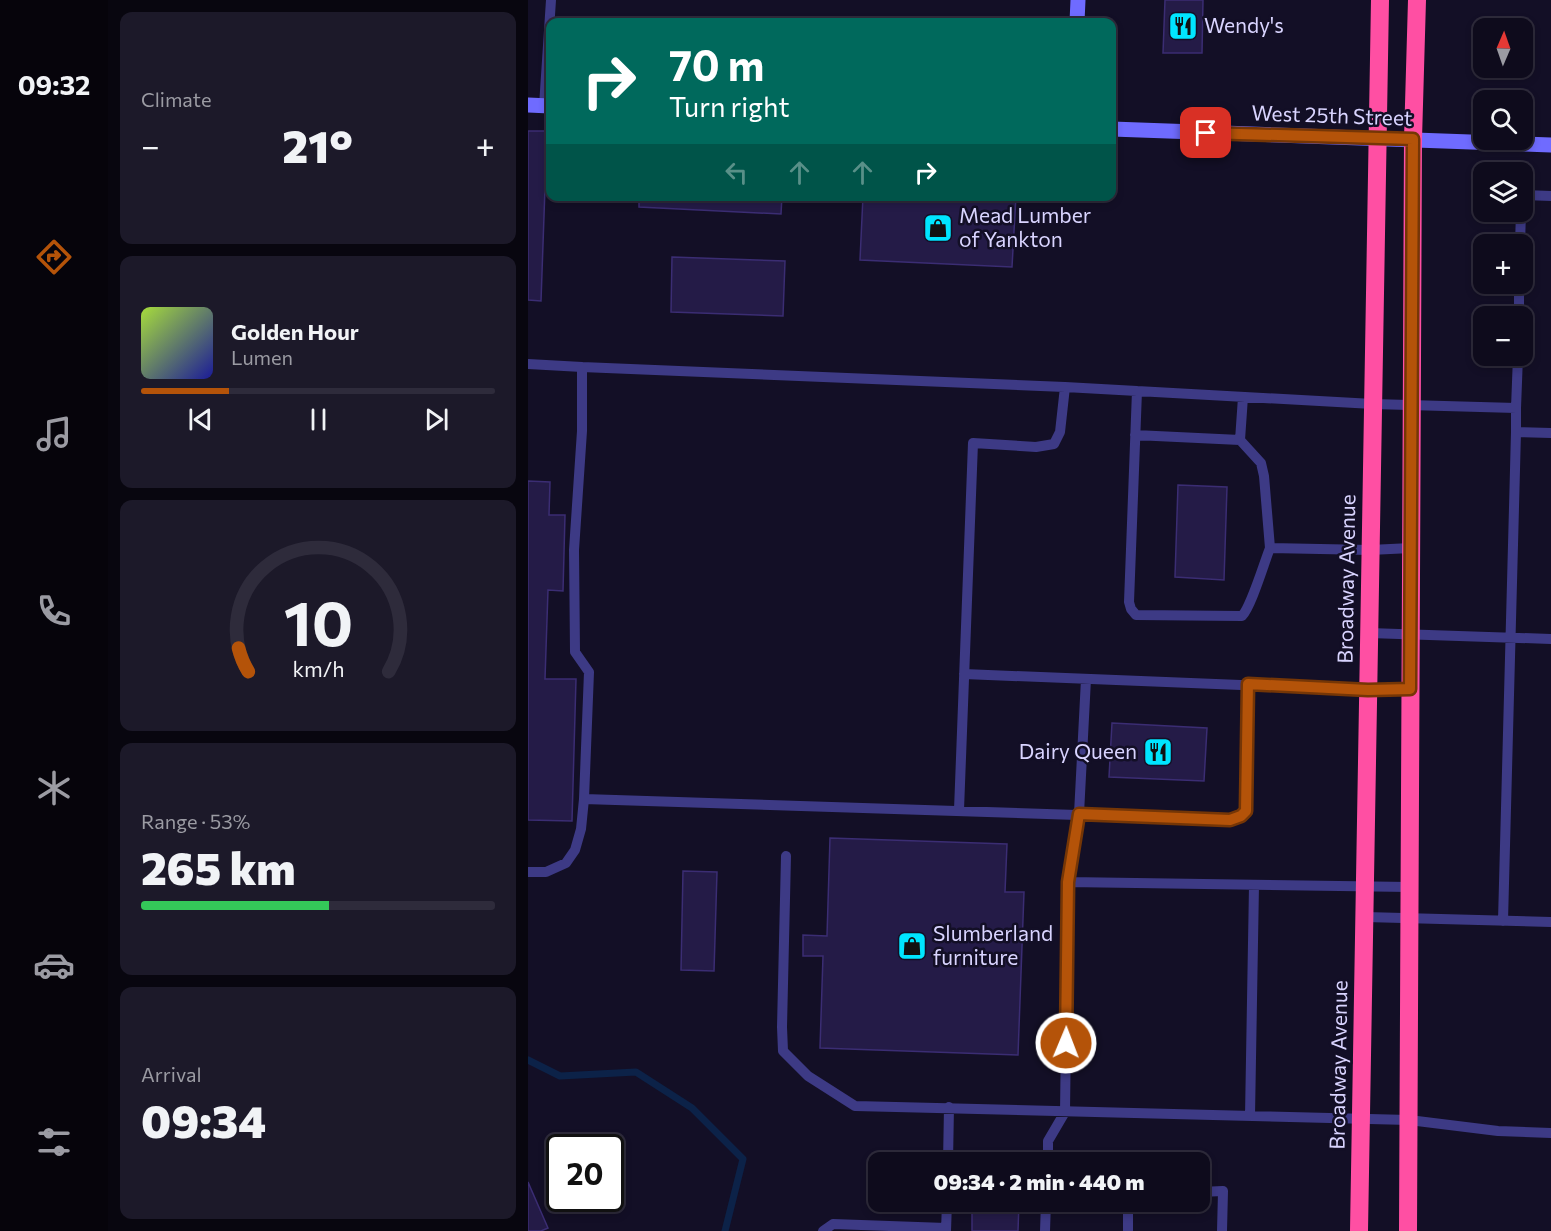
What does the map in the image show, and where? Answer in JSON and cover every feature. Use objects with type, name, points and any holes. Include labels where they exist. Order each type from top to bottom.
[{"type":"highway","name":"Broadway Avenue","points":[[1359,1231],[1380,0]]},
{"type":"highway","points":[[1408,1231],[1413,139],[1418,0]]},
{"type":"street","points":[[1077,18],[1078,0]]},
{"type":"street","points":[[528,105],[546,106]]},
{"type":"street","name":"West 25th Street","points":[[1116,129],[1551,145]]},
{"type":"lane","points":[[550,18],[551,0]]},
{"type":"lane","points":[[1533,195],[1551,196]]},
{"type":"lane","points":[[528,364],[1065,387],[1373,404],[1516,408]]},
{"type":"lane","points":[[1503,921],[1518,366]]},
{"type":"lane","points":[[528,872],[546,872],[566,863],[574,850],[581,829],[589,672],[575,652],[574,562],[582,431],[582,367]]},
{"type":"lane","points":[[959,810],[973,443],[1036,447],[1054,444],[1060,432],[1065,387]]},
{"type":"lane","points":[[1135,435],[1240,440],[1261,463],[1269,548],[1248,610],[1242,616],[1136,615],[1131,609],[1129,602],[1135,435],[1137,391]]},
{"type":"lane","points":[[1240,440],[1243,397]]},
{"type":"lane","points":[[1516,432],[1551,433]]},
{"type":"lane","points":[[1269,548],[1370,550],[1411,548]]},
{"type":"lane","points":[[1369,633],[1551,639]]},
{"type":"lane","points":[[964,674],[1368,690],[1410,689]]},
{"type":"lane","points":[[1048,1152],[1048,1141],[1065,1112],[1068,882],[1079,814],[1086,679]]},
{"type":"lane","points":[[584,800],[1230,820],[1241,816],[1246,811],[1248,684]]},
{"type":"lane","points":[[786,856],[783,1051],[808,1076],[855,1106],[1409,1120],[1498,1131],[1551,1133]]},
{"type":"lane","points":[[1068,882],[1409,887]]},
{"type":"lane","points":[[1250,1116],[1254,885]]},
{"type":"lane","points":[[1365,917],[1551,922]]},
{"type":"lane","points":[[948,1152],[949,1107]]},
{"type":"lane","points":[[1210,1192],[1223,1191],[1222,1231]]},
{"type":"lane","points":[[823,1231],[824,1228],[833,1224],[946,1229],[947,1212]]},
{"type":"lane","points":[[1045,1231],[1046,1212]]},
{"type":"lane","points":[[1128,1212],[1128,1231]]},
{"type":"building","name":"Wendy's","points":[[1165,0],[1203,0],[1202,53],[1163,53]]},
{"type":"building","points":[[528,131],[546,131],[541,301],[528,300]]},
{"type":"building","points":[[639,201],[782,201],[781,214],[639,207]]},
{"type":"building","name":"Mead Lumber of Yankton","points":[[863,201],[1016,201],[1012,267],[860,260]]},
{"type":"building","points":[[672,257],[785,261],[783,316],[671,312]]},
{"type":"building","points":[[528,481],[550,482],[549,515],[565,515],[563,591],[548,590],[545,679],[576,679],[572,821],[528,820]]},
{"type":"building","points":[[1178,485],[1227,487],[1224,580],[1175,577]]},
{"type":"building","name":"Dairy Queen","points":[[1112,723],[1207,728],[1204,781],[1109,777]]},
{"type":"building","name":"Slumberland furniture","points":[[830,838],[1007,844],[1005,892],[1024,892],[1018,1055],[820,1048],[823,956],[803,956],[803,935],[827,936]]},
{"type":"building","points":[[683,871],[717,872],[714,971],[681,970]]},
{"type":"building","points":[[528,1182],[548,1228],[541,1231],[528,1231]]},
{"type":"building","points":[[972,1212],[1019,1212],[1018,1231],[972,1231]]},
{"type":"waterway","points":[[528,1060],[560,1076],[636,1072],[692,1108],[743,1159],[725,1231]]},
{"type":"place","name":"Wendy's","points":[[1183,26]]},
{"type":"place","name":"Mead Lumber of Yankton","points":[[938,228]]},
{"type":"place","name":"Dairy Queen","points":[[1158,752]]},
{"type":"place","name":"Slumberland furniture","points":[[912,946]]},
{"type":"route","points":[[1066,1043],[1068,882],[1079,814],[1230,820],[1241,816],[1246,811],[1248,684],[1368,690],[1410,689],[1413,139],[1206,133]]}]
